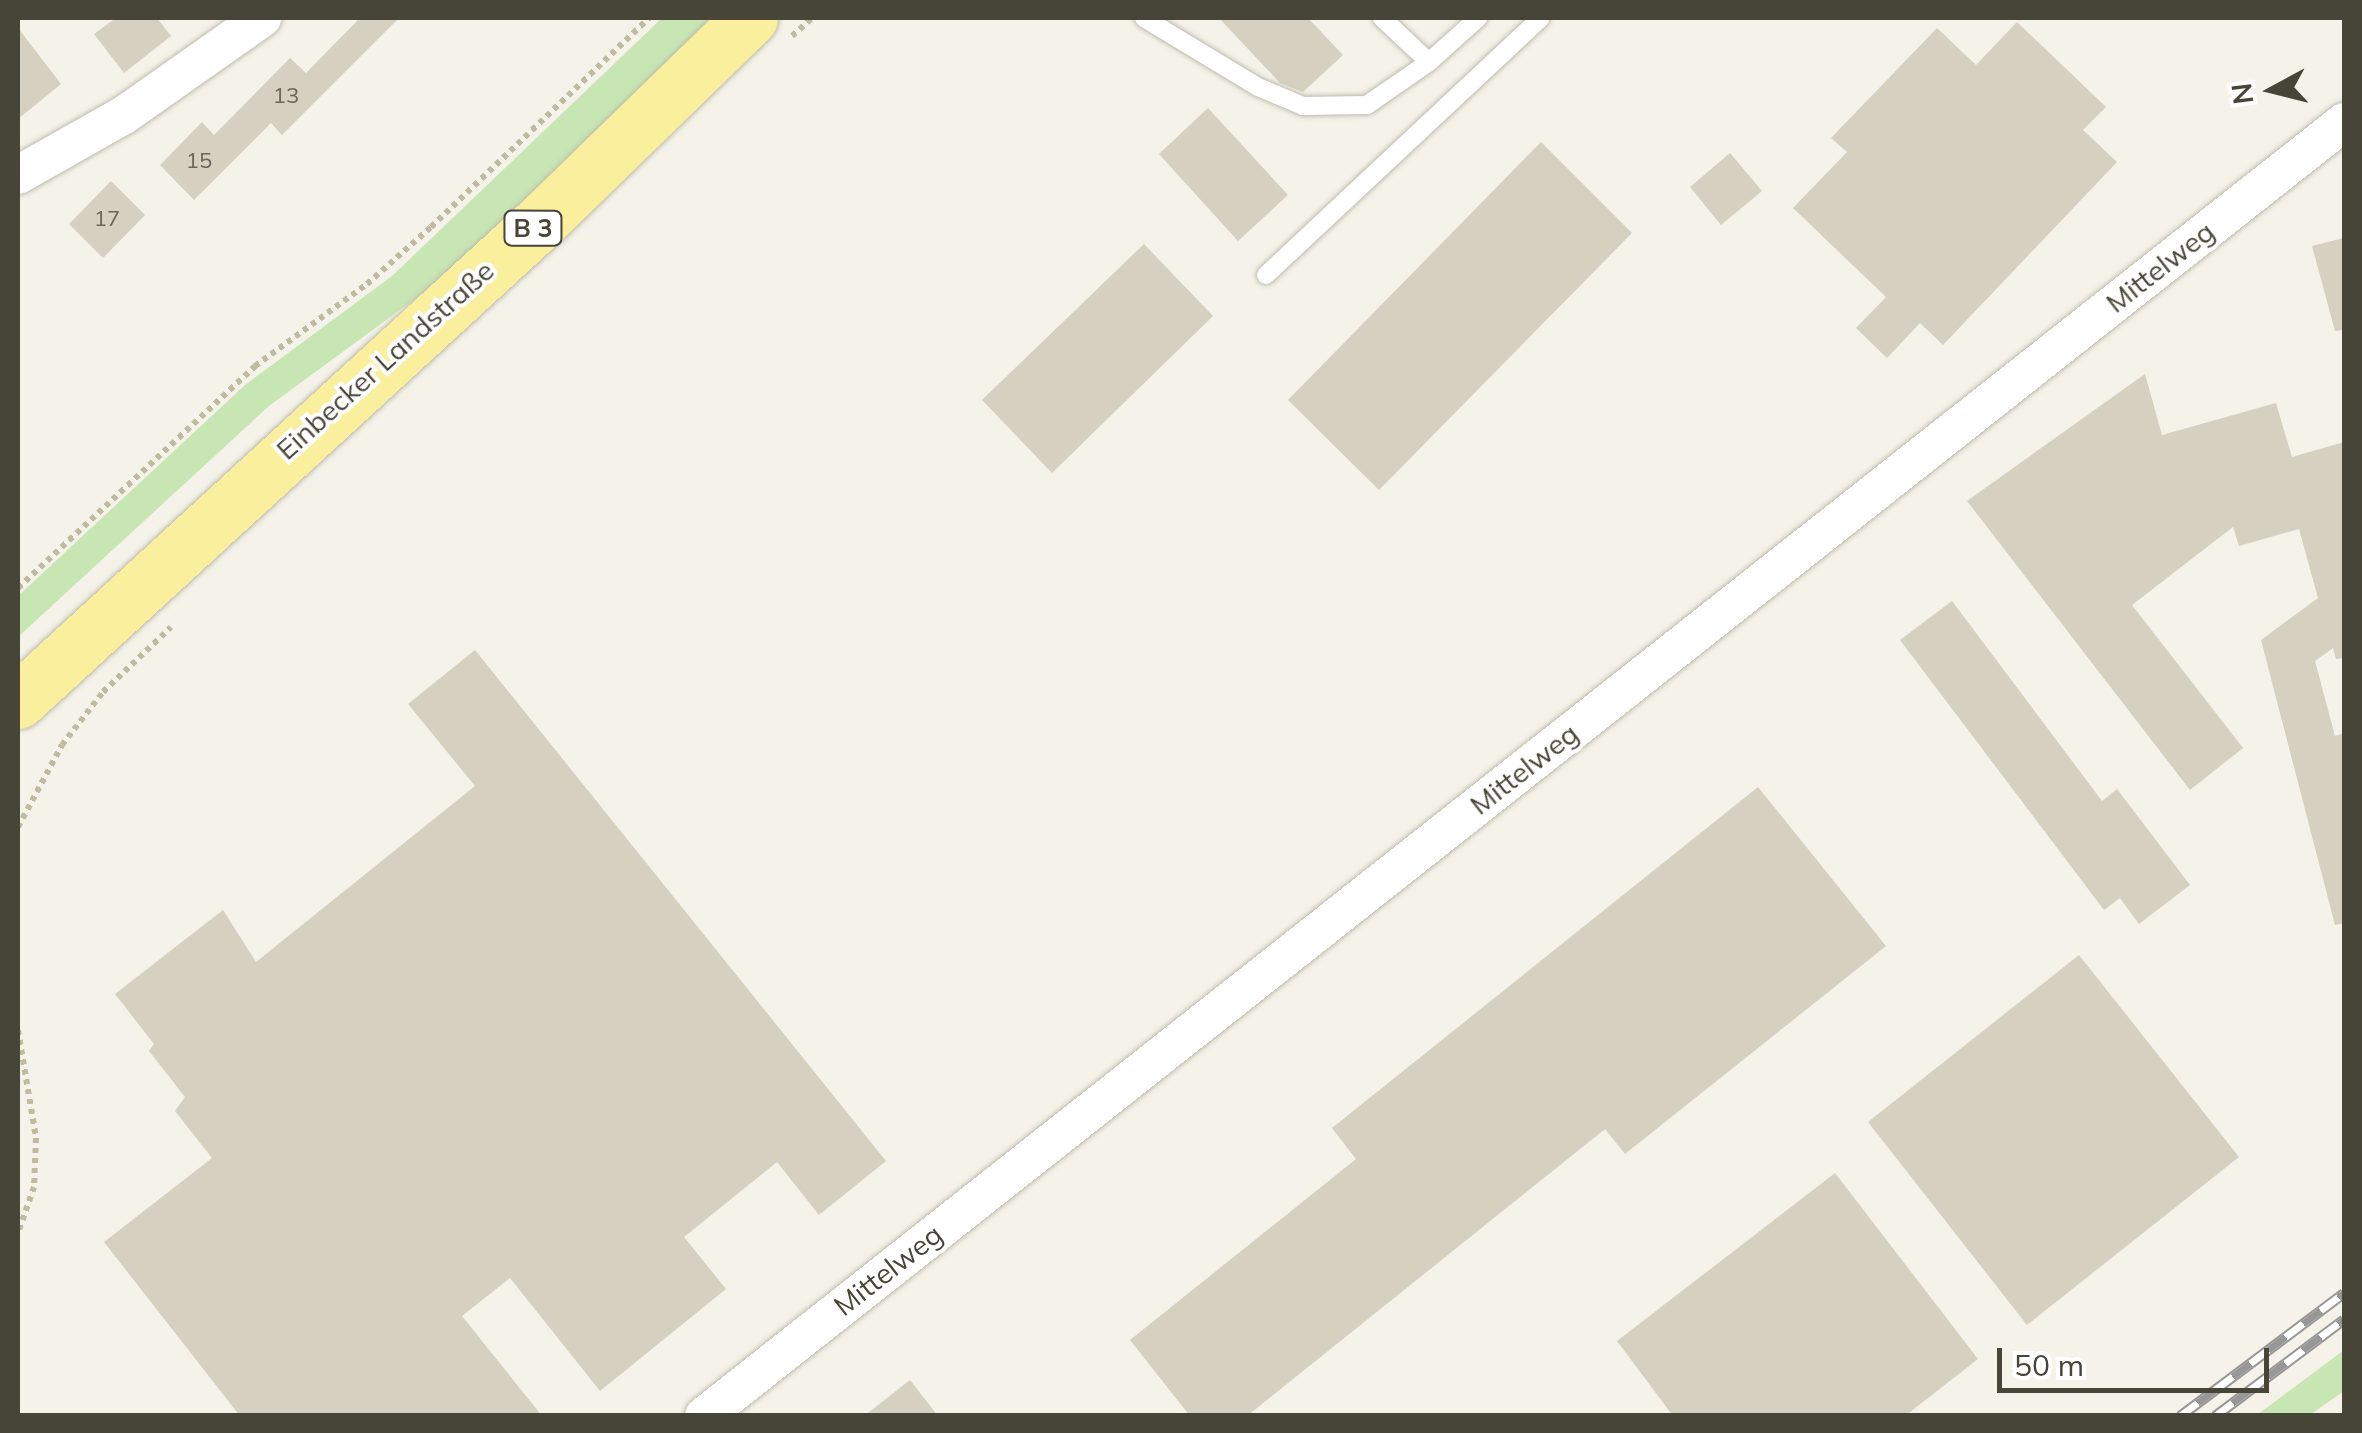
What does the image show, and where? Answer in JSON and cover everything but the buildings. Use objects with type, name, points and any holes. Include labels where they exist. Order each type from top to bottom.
[{"type":"main road","name":"Einbecker Landstraße","points":[[18,701],[538,224],[750,18]]},
{"type":"street","points":[[18,175],[124,115],[262,18]]},
{"type":"street","name":"Mittelweg","points":[[704,1416],[2344,122]]},
{"type":"lane","points":[[1144,18],[1258,88],[1303,106],[1366,105],[1429,62],[1478,18]]},
{"type":"lane","points":[[1382,18],[1429,62]]},
{"type":"lane","points":[[1266,276],[1541,18]]},
{"type":"path","points":[[18,588],[254,366],[367,284],[431,227],[649,18]]},
{"type":"path","points":[[18,1030],[36,1138],[34,1187],[18,1233]]},
{"type":"green space","points":[[662,18],[713,18],[592,142],[423,293],[269,406],[18,637],[18,596],[245,385],[392,276]]},
{"type":"green space","points":[[2344,1350],[2344,1391],[2310,1415],[2257,1415]]},
{"type":"railway","points":[[2180,1416],[2344,1293]]},
{"type":"railway","points":[[2215,1416],[2344,1319]]}]
